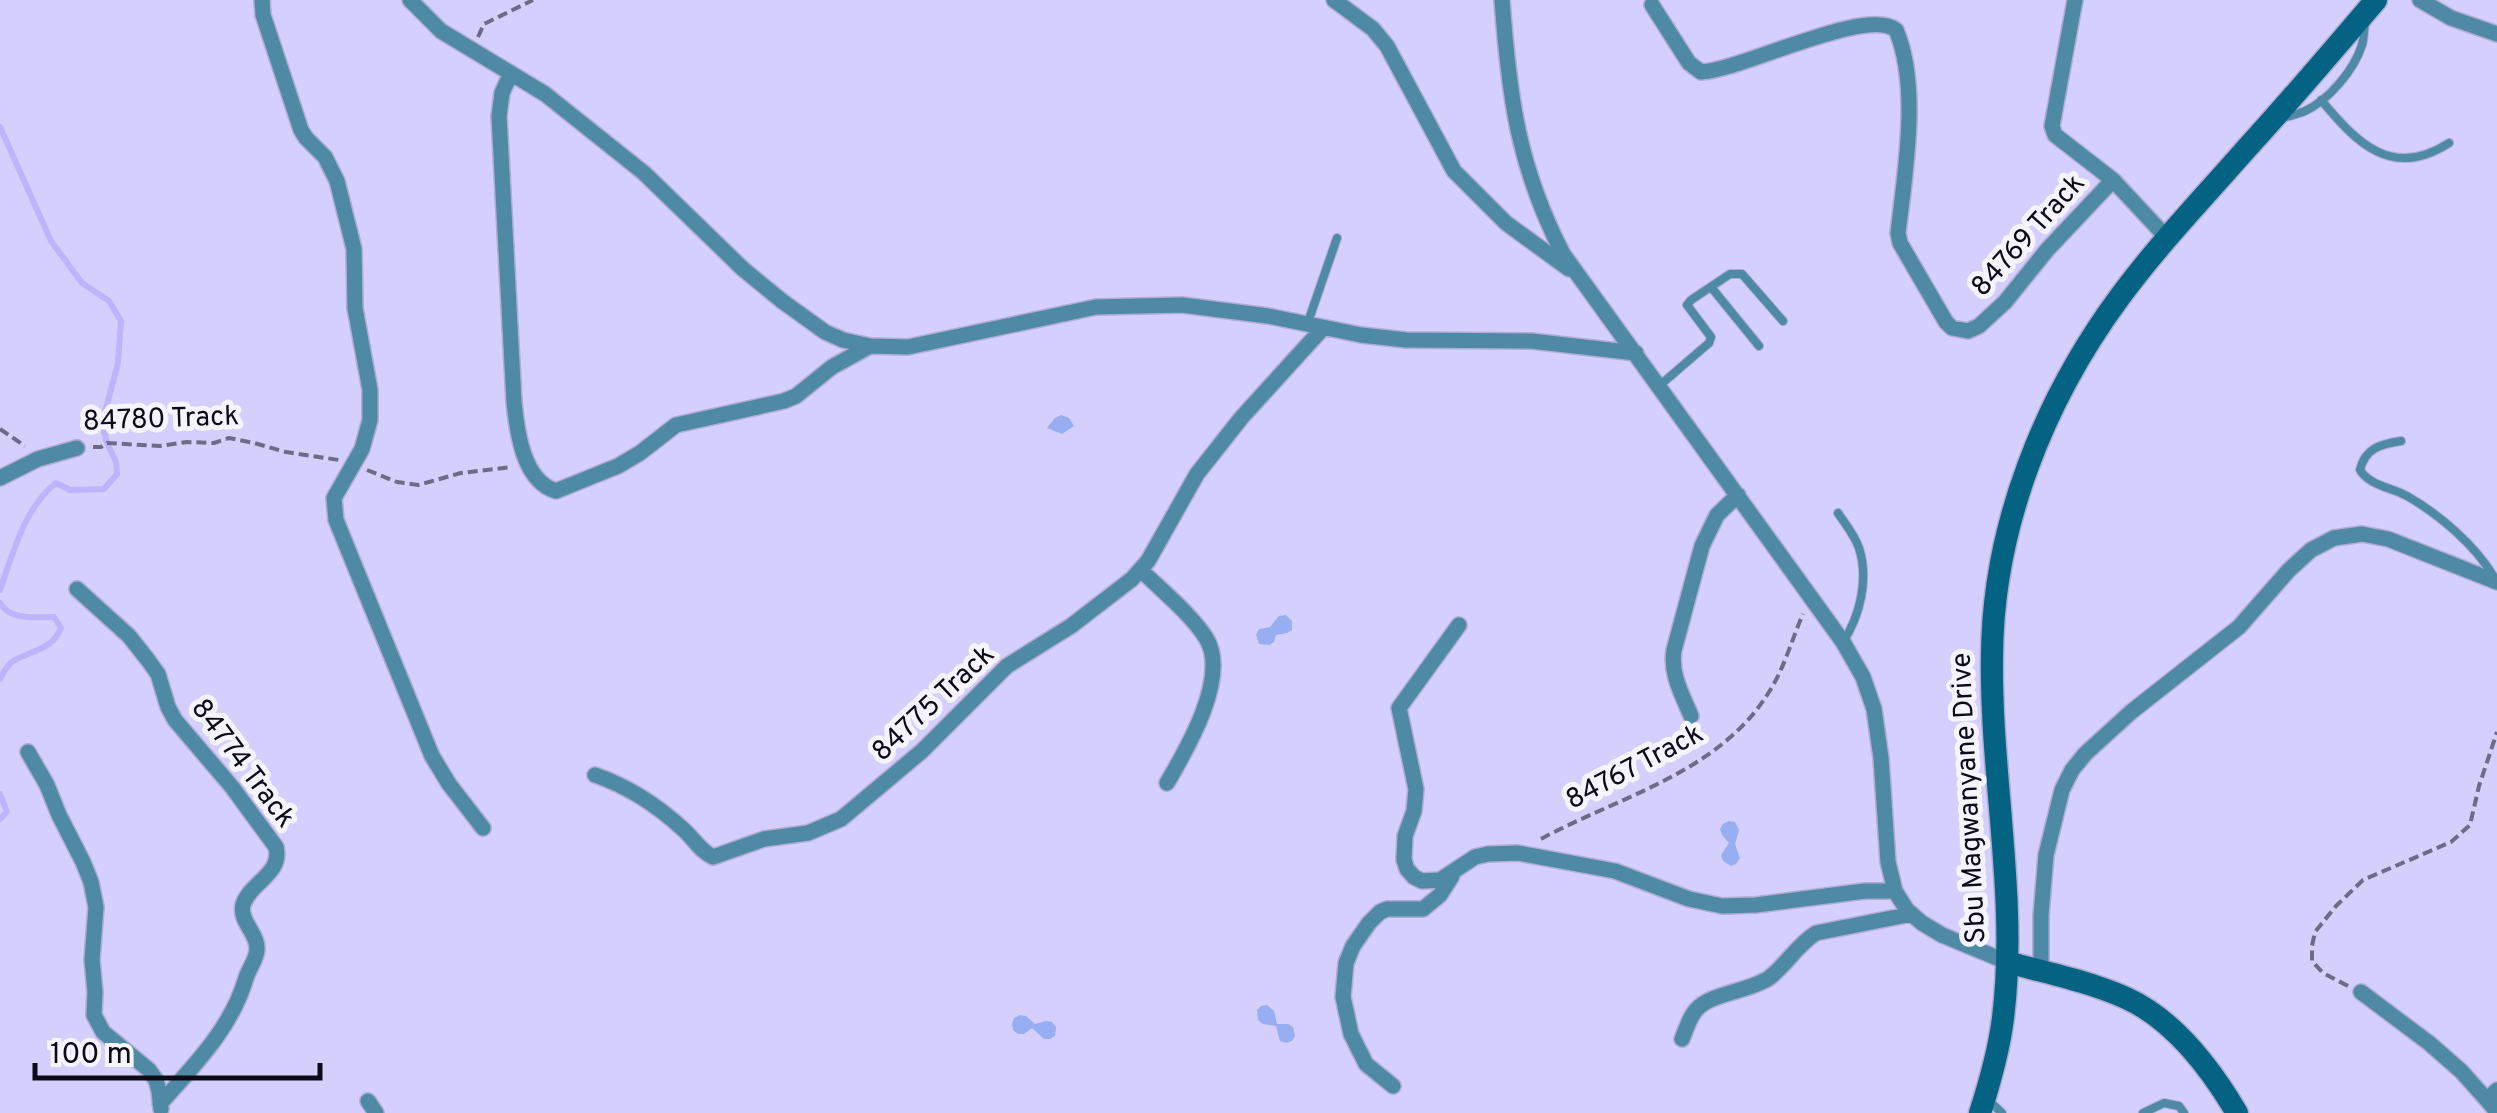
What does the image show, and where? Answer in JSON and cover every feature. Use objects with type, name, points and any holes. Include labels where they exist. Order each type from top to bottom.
[{"type":"main road","name":"Sbu Magwanyane Drive","points":[[1989,1108],[2007,962],[1992,652],[1998,574],[2022,482],[2051,410],[2109,312],[2167,238],[2371,6]]},
{"type":"main road","points":[[2007,962],[2077,980],[2129,999],[2161,1020],[2194,1052],[2237,1113]]},
{"type":"street","points":[[262,0],[263,15],[296,117],[306,138],[332,170],[352,233],[355,308],[371,404],[367,436],[334,498],[336,520],[432,756],[482,828]]},
{"type":"street","points":[[410,0],[441,30],[544,94],[644,173],[782,302],[844,340],[870,346],[908,347],[1096,307],[1146,304],[1226,310],[1406,340],[1531,341],[1636,353]]},
{"type":"street","points":[[1334,0],[1373,29],[1387,46],[1454,171],[1506,222],[1576,274]]},
{"type":"street","points":[[1502,0],[1512,107],[1521,149],[1540,207],[1563,254],[1811,596],[1863,677],[1874,708],[1888,862],[1895,891],[1922,924],[2007,962]]},
{"type":"street","points":[[2075,0],[2052,118],[2055,135],[2114,180]]},
{"type":"street","points":[[2420,0],[2451,18],[2497,34]]},
{"type":"street","name":"84769 Track","points":[[1652,5],[1689,64],[1702,72],[1870,24],[1884,24],[1896,30],[1906,68],[1908,114],[1900,243],[1952,328],[1964,332],[1980,326],[2114,180],[2167,238]]},
{"type":"street","points":[[511,73],[502,93],[499,116],[516,425],[520,444],[543,485],[556,491],[618,466],[676,425],[768,406],[796,396],[832,367],[870,346]]},
{"type":"street","name":"84775 Track","points":[[595,776],[632,789],[713,857],[764,838],[826,828],[842,819],[890,780],[1007,666],[1071,626],[1141,570],[1196,474],[1315,327]]},
{"type":"street","points":[[0,478],[38,459],[77,448]]},
{"type":"street","points":[[1691,716],[1675,678],[1674,650],[1706,537],[1717,515],[1738,495]]},
{"type":"street","points":[[2041,972],[2046,855],[2062,790],[2072,770],[2130,712],[2240,628],[2312,550],[2334,538],[2362,534],[2388,539],[2496,581]]},
{"type":"street","points":[[1141,570],[1207,638],[1215,662],[1198,724],[1167,783]]},
{"type":"street","name":"84774 Track","points":[[77,589],[129,636],[148,660],[158,674],[175,720],[232,787],[278,855],[243,906],[257,951],[237,1005],[215,1042],[161,1109]]},
{"type":"street","points":[[1459,625],[1399,708],[1416,789],[1404,849],[1407,869],[1414,877],[1430,882],[1440,880],[1474,857],[1518,853],[1615,871],[1690,899],[1722,906],[1895,891]]},
{"type":"street","name":"84774 Track","points":[[28,752],[91,882],[96,907],[92,960],[94,1015],[103,1032],[149,1070],[156,1080],[161,1109]]},
{"type":"street","points":[[1393,1086],[1366,1064],[1351,1034],[1343,997],[1346,964],[1353,946],[1380,912],[1430,905],[1458,866]]},
{"type":"street","points":[[1682,1039],[1703,1003],[1764,981],[1816,934],[1912,914]]},
{"type":"street","points":[[2362,992],[2429,1043],[2494,1101]]},
{"type":"lane","points":[[2272,120],[2304,112],[2337,84],[2358,55],[2371,6]]},
{"type":"lane","points":[[2321,100],[2359,140],[2374,150],[2408,159],[2422,158],[2449,143]]},
{"type":"lane","points":[[1315,327],[1337,238]]},
{"type":"lane","points":[[1658,386],[1710,343],[1711,338],[1687,306],[1730,274],[1742,274],[1782,321]]},
{"type":"lane","points":[[1711,287],[1759,346]]},
{"type":"lane","points":[[2401,441],[2374,448],[2363,458],[2360,470],[2365,479],[2408,497],[2433,514],[2476,552],[2496,581]]},
{"type":"lane","points":[[1838,514],[1854,538],[1862,571],[1857,616],[1843,642]]},
{"type":"lane","points":[[2143,1113],[2164,1103],[2179,1106],[2184,1113]]},
{"type":"path","points":[[472,50],[484,24],[533,0]]},
{"type":"path","points":[[0,429],[38,451]]},
{"type":"path","name":"84780 Track","points":[[77,448],[107,443],[202,444],[229,438],[331,458],[418,486],[461,473],[512,467],[528,472],[532,468]]},
{"type":"path","name":"84767 Track","points":[[1518,853],[1706,758],[1734,736],[1771,690],[1811,596]]},
{"type":"path","points":[[2362,992],[2323,973],[2312,961],[2316,932],[2363,880],[2451,842],[2470,824],[2497,732]]},
{"type":"building","points":[[1061,415],[1074,426],[1062,434],[1047,428],[1055,418]]},
{"type":"building","points":[[1286,615],[1292,621],[1292,630],[1276,635],[1269,645],[1259,644],[1259,629],[1270,627],[1279,616]]},
{"type":"building","points":[[1729,821],[1735,822],[1739,830],[1735,844],[1740,858],[1731,866],[1721,855],[1729,843],[1720,829]]},
{"type":"building","points":[[1267,1005],[1274,1011],[1277,1024],[1293,1027],[1292,1041],[1280,1041],[1276,1026],[1258,1020],[1257,1010]]},
{"type":"building","points":[[1020,1015],[1035,1024],[1052,1022],[1055,1036],[1044,1039],[1032,1028],[1018,1034],[1012,1024]]},
{"type":"waterway","points":[[0,127],[51,241],[82,283],[109,301],[121,321],[118,363],[102,423],[117,474],[104,489],[70,490],[56,483],[45,493],[21,532],[0,590]]},
{"type":"waterway","points":[[0,603],[17,615],[54,617],[61,628],[48,645],[10,663],[0,679]]},
{"type":"waterway","points":[[0,794],[7,812],[0,819]]}]
